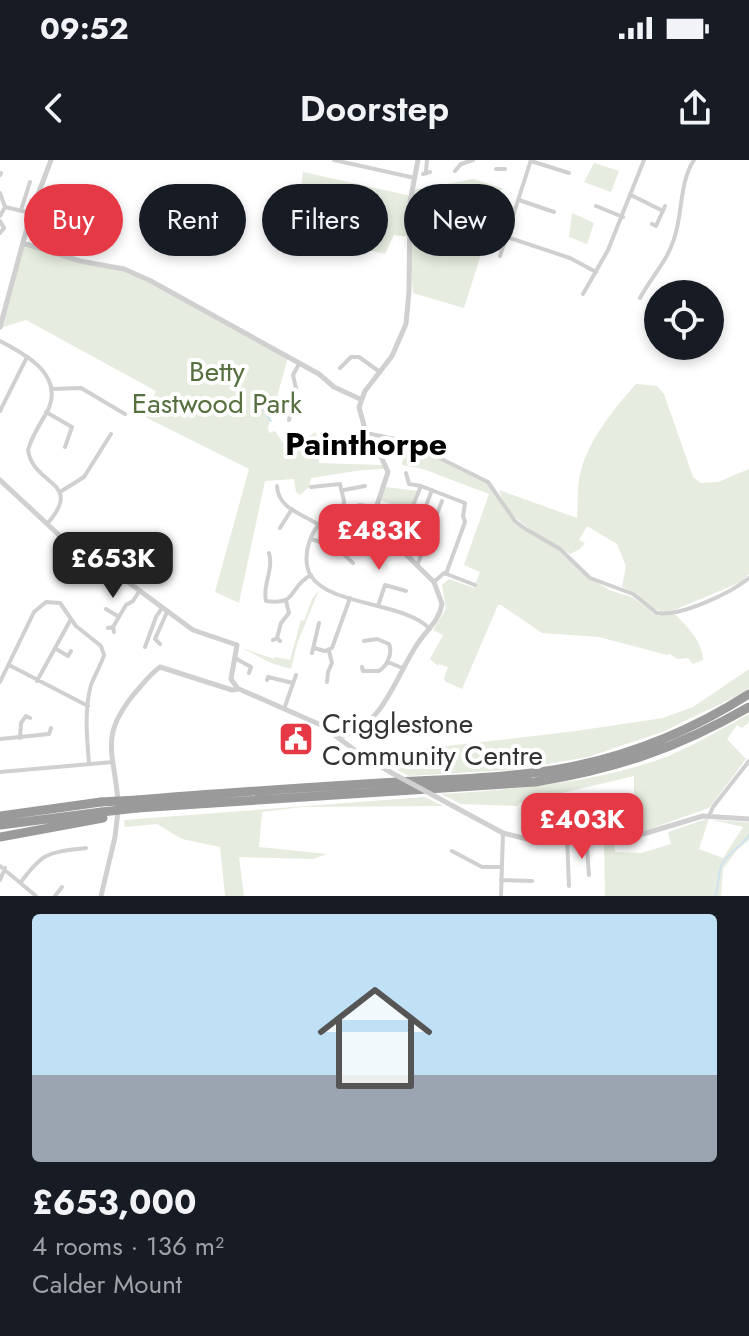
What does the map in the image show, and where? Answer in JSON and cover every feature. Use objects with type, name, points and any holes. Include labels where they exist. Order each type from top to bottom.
[{"type":"highway","points":[[234,798],[575,766],[664,738],[708,719],[749,694]]},
{"type":"highway","points":[[0,825],[212,799],[560,778],[660,752],[702,734],[749,707]]},
{"type":"highway","points":[[0,816],[152,808],[212,799]]},
{"type":"highway","points":[[0,810],[47,803],[102,811]]},
{"type":"highway","points":[[0,837],[102,811]]},
{"type":"street","points":[[42,184],[51,160]]},
{"type":"street","points":[[334,160],[415,178]]},
{"type":"street","points":[[366,167],[367,160]]},
{"type":"street","points":[[337,737],[364,727],[386,701],[402,668],[440,614],[442,604],[442,596],[434,582],[374,523],[373,517],[388,472],[366,433],[359,411],[360,399],[381,372],[406,324],[410,202],[418,160]]},
{"type":"street","points":[[427,160],[427,172]]},
{"type":"street","points":[[456,167],[473,160]]},
{"type":"street","points":[[501,160],[501,168]]},
{"type":"street","points":[[515,212],[531,160],[569,173]]},
{"type":"street","points":[[583,294],[623,217],[644,160]]},
{"type":"street","points":[[640,298],[667,258],[678,226],[687,172],[694,160]]},
{"type":"street","points":[[21,210],[30,182]]},
{"type":"street","points":[[0,193],[5,207],[0,218],[4,228],[0,233]]},
{"type":"street","points":[[632,195],[664,209],[656,226],[652,224]]},
{"type":"street","points":[[519,200],[555,212]]},
{"type":"street","points":[[596,206],[623,217]]},
{"type":"street","points":[[5,207],[24,211]]},
{"type":"street","points":[[0,327],[24,239]]},
{"type":"street","points":[[515,240],[570,258],[596,272]]},
{"type":"street","points":[[23,243],[80,261],[124,269],[360,399]]},
{"type":"street","points":[[0,341],[45,371],[50,389],[50,403],[31,442],[29,454],[34,465],[62,498],[59,509],[47,524]]},
{"type":"street","points":[[0,411],[27,357]]},
{"type":"street","points":[[340,368],[351,357],[359,357],[381,372]]},
{"type":"street","points":[[289,420],[296,389],[293,375],[299,364]]},
{"type":"street","points":[[50,389],[81,388],[126,415]]},
{"type":"street","points":[[46,412],[72,427],[65,448]]},
{"type":"street","points":[[291,412],[298,413]]},
{"type":"street","points":[[60,492],[84,477],[112,433]]},
{"type":"street","points":[[366,433],[405,441],[488,482],[505,508],[524,528],[560,549],[590,578],[633,594],[657,613],[676,613],[747,580]]},
{"type":"street","points":[[406,473],[409,484],[465,503],[465,522],[446,574],[434,582]]},
{"type":"street","points":[[0,480],[74,549],[140,590],[193,630],[234,642],[237,648],[231,679],[239,689],[321,725],[364,757],[503,833],[527,839],[643,834],[696,816],[749,819]]},
{"type":"street","points":[[311,487],[340,484],[343,513]]},
{"type":"street","points":[[277,486],[275,494],[280,499],[319,525]]},
{"type":"street","points":[[319,486],[320,493]]},
{"type":"street","points":[[396,546],[421,486]]},
{"type":"street","points":[[343,491],[362,488]]},
{"type":"street","points":[[407,556],[432,490]]},
{"type":"street","points":[[417,566],[443,504]]},
{"type":"street","points":[[357,515],[359,505],[366,506]]},
{"type":"street","points":[[279,523],[292,509]]},
{"type":"street","points":[[373,517],[343,513],[331,515],[319,525],[306,555],[311,575],[319,585],[416,619],[430,629]]},
{"type":"street","points":[[343,552],[361,535]]},
{"type":"street","points":[[311,539],[343,552],[353,563]]},
{"type":"street","points":[[269,553],[275,561],[265,598],[276,602],[286,601],[299,582],[311,575]]},
{"type":"street","points":[[446,574],[475,585]]},
{"type":"street","points":[[378,606],[385,585],[406,591]]},
{"type":"street","points":[[112,629],[140,590]]},
{"type":"street","points":[[329,651],[334,645],[350,598]]},
{"type":"street","points":[[0,682],[39,606],[51,600],[60,603],[71,619],[101,646],[104,655],[93,679],[88,706],[89,764]]},
{"type":"street","points":[[276,640],[281,623],[289,613],[286,601]]},
{"type":"street","points":[[109,610],[119,617]]},
{"type":"street","points":[[160,644],[155,639],[165,610]]},
{"type":"street","points":[[145,647],[156,617],[165,610]]},
{"type":"street","points":[[37,681],[71,619]]},
{"type":"street","points":[[319,623],[313,650],[329,651]]},
{"type":"street","points":[[362,667],[363,671],[375,673],[388,662],[391,650],[389,644],[377,639],[364,641]]},
{"type":"street","points":[[56,649],[68,656],[71,651]]},
{"type":"street","points":[[327,683],[333,661],[329,651]]},
{"type":"street","points":[[235,658],[253,666],[249,673]]},
{"type":"street","points":[[388,662],[402,668]]},
{"type":"street","points":[[9,665],[88,706]]},
{"type":"street","points":[[101,896],[118,823],[111,734],[117,716],[160,667],[232,690],[239,689]]},
{"type":"street","points":[[284,709],[296,675]]},
{"type":"street","points":[[267,680],[268,677],[293,683]]},
{"type":"street","points":[[20,738],[21,723],[26,716],[30,718]]},
{"type":"street","points":[[0,739],[49,734],[51,728]]},
{"type":"street","points":[[709,816],[749,761]]},
{"type":"street","points":[[0,772],[113,762]]},
{"type":"street","points":[[501,896],[503,833]]},
{"type":"street","points":[[586,836],[589,875]]},
{"type":"street","points":[[567,837],[569,886]]},
{"type":"street","points":[[21,882],[38,859],[51,852],[86,848]]},
{"type":"street","points":[[452,851],[482,867],[501,867]]},
{"type":"street","points":[[0,880],[2,867],[36,896]]},
{"type":"street","points":[[501,880],[532,881]]},
{"type":"street","points":[[55,896],[62,887]]},
{"type":"green space","points":[[594,163],[619,171],[611,192],[584,182]]},
{"type":"green space","points":[[303,172],[357,184],[301,184]]},
{"type":"green space","points":[[473,179],[489,184],[445,184]]},
{"type":"green space","points":[[388,191],[404,194],[404,236],[394,235],[388,248]]},
{"type":"green space","points":[[572,213],[594,223],[587,244],[569,237]]},
{"type":"green space","name":"Betty Eastwood Park","points":[[23,243],[24,256],[60,256],[124,269],[288,358],[268,428],[269,433],[275,431],[287,449],[316,432],[319,463],[383,465],[384,469],[311,478],[309,487],[300,495],[296,492],[294,479],[265,481],[239,603],[215,592],[249,469],[143,416],[156,391],[26,320],[0,328]]},
{"type":"green space","points":[[410,256],[480,256],[464,308],[413,293]]},
{"type":"green space","points":[[636,384],[657,386],[664,394],[693,477],[701,483],[718,482],[749,469],[749,574],[741,582],[672,611],[696,639],[703,660],[693,664],[688,658],[677,659],[670,654],[599,637],[542,633],[498,605],[462,689],[446,682],[448,667],[438,666],[430,659],[443,635],[433,630],[446,609],[442,585],[449,579],[474,588],[480,572],[464,565],[489,494],[423,469],[402,465],[405,443],[488,482],[515,521],[560,549],[583,573],[609,590],[632,597],[660,617],[660,611],[622,587],[626,566],[617,544],[587,526],[579,540],[585,543],[570,554],[519,520],[504,502],[499,490],[577,518],[579,480],[587,454],[609,417]]},
{"type":"green space","points":[[385,487],[418,491],[407,520],[394,513],[396,506],[380,500]]},
{"type":"green space","points":[[319,590],[297,644],[291,669],[242,648],[274,659],[290,660],[301,620],[304,621]]},
{"type":"green space","points":[[749,669],[749,688],[739,695],[662,732],[588,757],[512,770],[409,776],[369,755],[663,718],[693,707]]},
{"type":"green space","points":[[749,714],[749,722],[742,728],[737,725],[727,739],[746,759],[709,808],[644,831],[629,833],[634,818],[634,776],[517,806],[461,804],[441,794],[549,784],[629,769],[679,751]]},
{"type":"green space","points":[[425,797],[443,806],[302,807],[262,812],[259,847],[327,854],[313,859],[239,857],[244,896],[225,896],[220,847],[182,839],[157,824],[125,827],[124,820]]},
{"type":"green space","points":[[709,818],[699,849],[723,858],[743,827],[712,820],[749,822],[749,840],[723,869],[721,896],[605,896],[604,841],[614,840],[615,852],[641,853],[671,844],[668,832]]},
{"type":"waterway","points":[[263,409],[271,421]]},
{"type":"waterway","points":[[715,896],[722,864],[749,835]]},
{"type":"place","name":"Crigglestone Community Centre","points":[[296,739]]},
{"type":"district","name":"Painthorpe","points":[[366,444]]}]
